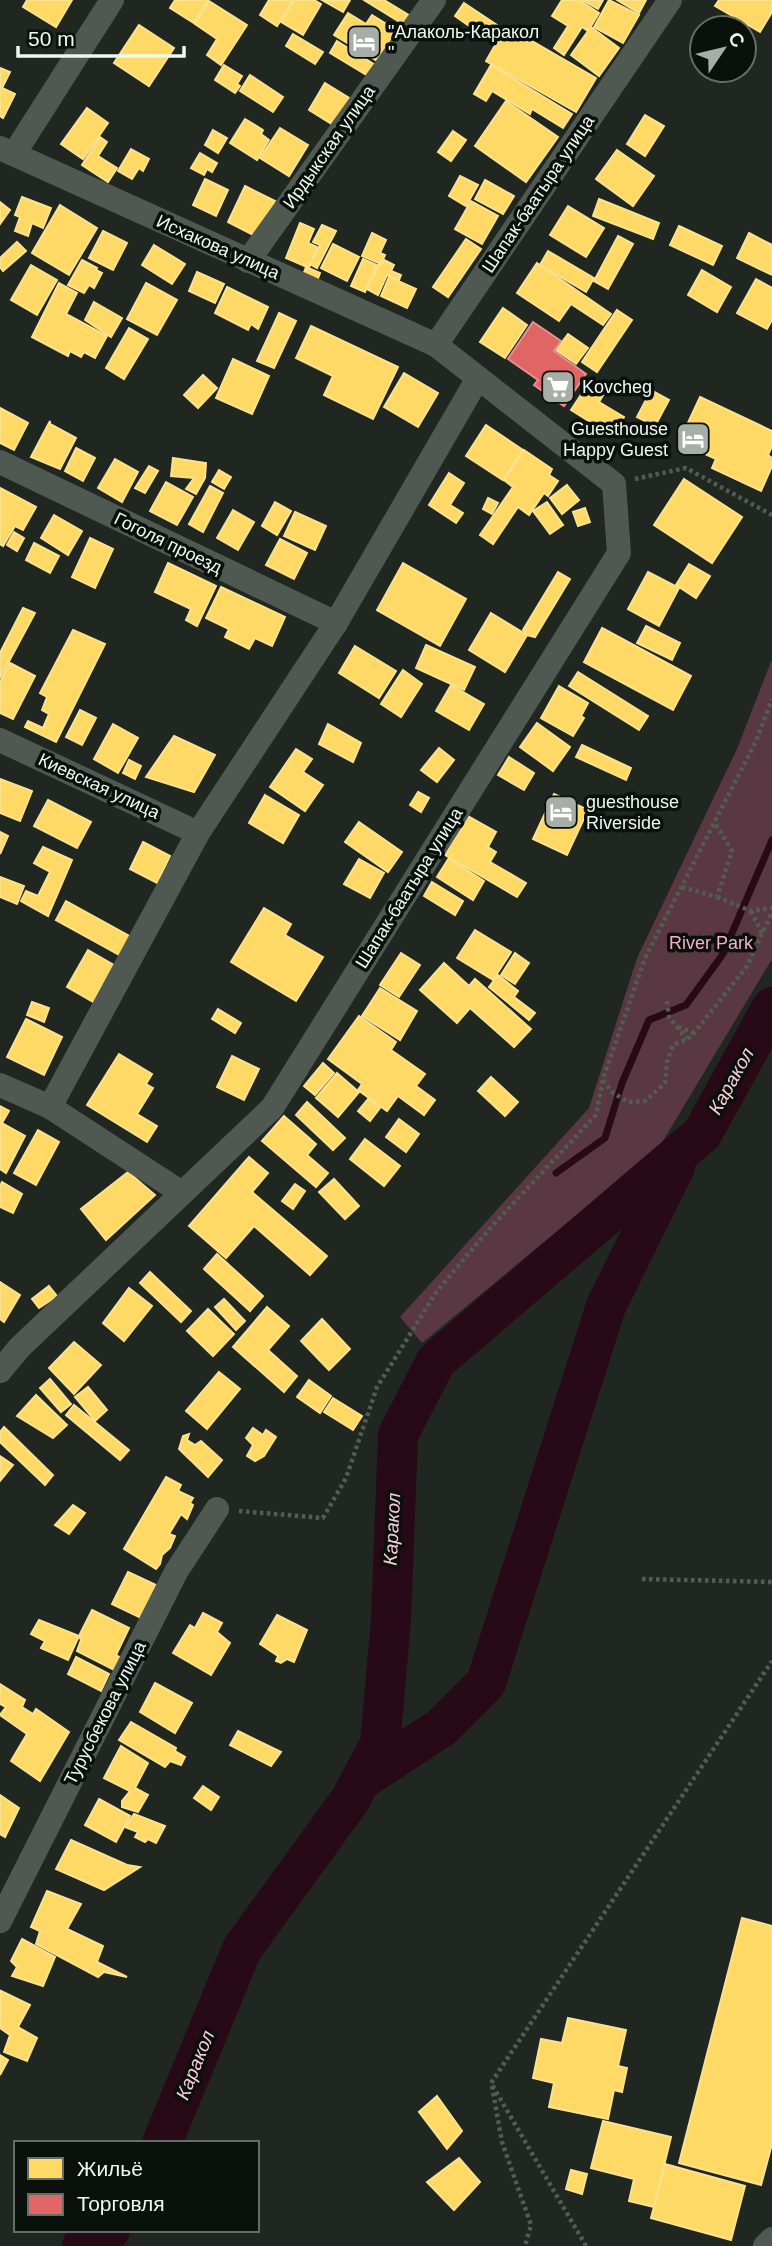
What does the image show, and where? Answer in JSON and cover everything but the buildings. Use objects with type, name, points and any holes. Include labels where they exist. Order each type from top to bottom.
[{"type":"street","points":[[7,151],[112,0]]},
{"type":"street","name":"Ирдыкская улица","points":[[248,261],[433,0]]},
{"type":"street","name":"Шапак-баатыра улица","points":[[436,345],[670,0]]},
{"type":"street","name":"Исхакова улица","points":[[7,151],[436,345]]},
{"type":"street","points":[[436,345],[614,484]]},
{"type":"street","points":[[50,1107],[198,833],[336,624],[478,378]]},
{"type":"street","name":"Гоголя проезд","points":[[0,462],[336,624]]},
{"type":"street","name":"Шапак-баатыра улица","points":[[0,1371],[10,1342],[182,1192],[272,1108],[619,553],[614,484]]},
{"type":"street","name":"Киевская улица","points":[[0,740],[198,833]]},
{"type":"street","points":[[0,1085],[50,1107],[182,1192]]},
{"type":"street","name":"Турусбекова улица","points":[[0,1920],[176,1573],[217,1509]]},
{"type":"street","points":[[765,2246],[772,2239]]},
{"type":"path","points":[[614,484],[686,468],[772,515]]},
{"type":"path","points":[[217,1509],[323,1518],[346,1478],[377,1387],[436,1291],[492,1226],[596,1115],[603,1079],[645,958],[756,741],[772,699]]},
{"type":"path","points":[[715,822],[732,851],[717,897]]},
{"type":"path","points":[[603,1079],[612,1092],[628,1102],[645,1101],[658,1091],[665,1083],[667,1062],[673,1045],[688,1039],[694,1033],[747,966],[772,910],[751,912],[717,897],[682,887]]},
{"type":"path","points":[[751,912],[762,933]]},
{"type":"path","points":[[667,1001],[669,1017],[688,1039]]},
{"type":"path","points":[[677,1026],[694,1033]]},
{"type":"path","points":[[642,1579],[772,1582]]},
{"type":"path","points":[[525,2246],[531,2225],[502,2142],[491,2083],[772,1661]]},
{"type":"path","points":[[491,2083],[586,2246]]},
{"type":"green space","name":"River Park","points":[[772,659],[772,959],[660,1146],[422,1343],[400,1317],[589,1108],[637,958],[737,749]]},
{"type":"waterway","points":[[556,1173],[605,1138],[622,1083],[649,1020],[686,1005],[723,954],[772,840]]},
{"type":"waterway","name":"Каракол","points":[[163,2141],[242,1949],[350,1800],[380,1744],[391,1620],[398,1435],[436,1361],[702,1134],[772,1007]]},
{"type":"waterway","points":[[363,1779],[442,1727],[486,1683],[606,1306],[675,1167]]},
{"type":"waterway","name":"Каракол","points":[[82,2246],[106,2232]]},
{"type":"place","name":"\"Алаколь-Каракол \"","points":[[364,42]]},
{"type":"place","name":"Kovcheg","points":[[558,387]]},
{"type":"place","name":"Guesthouse Happy Guest","points":[[693,439]]},
{"type":"place","name":"guesthouse Riverside","points":[[561,812]]}]
